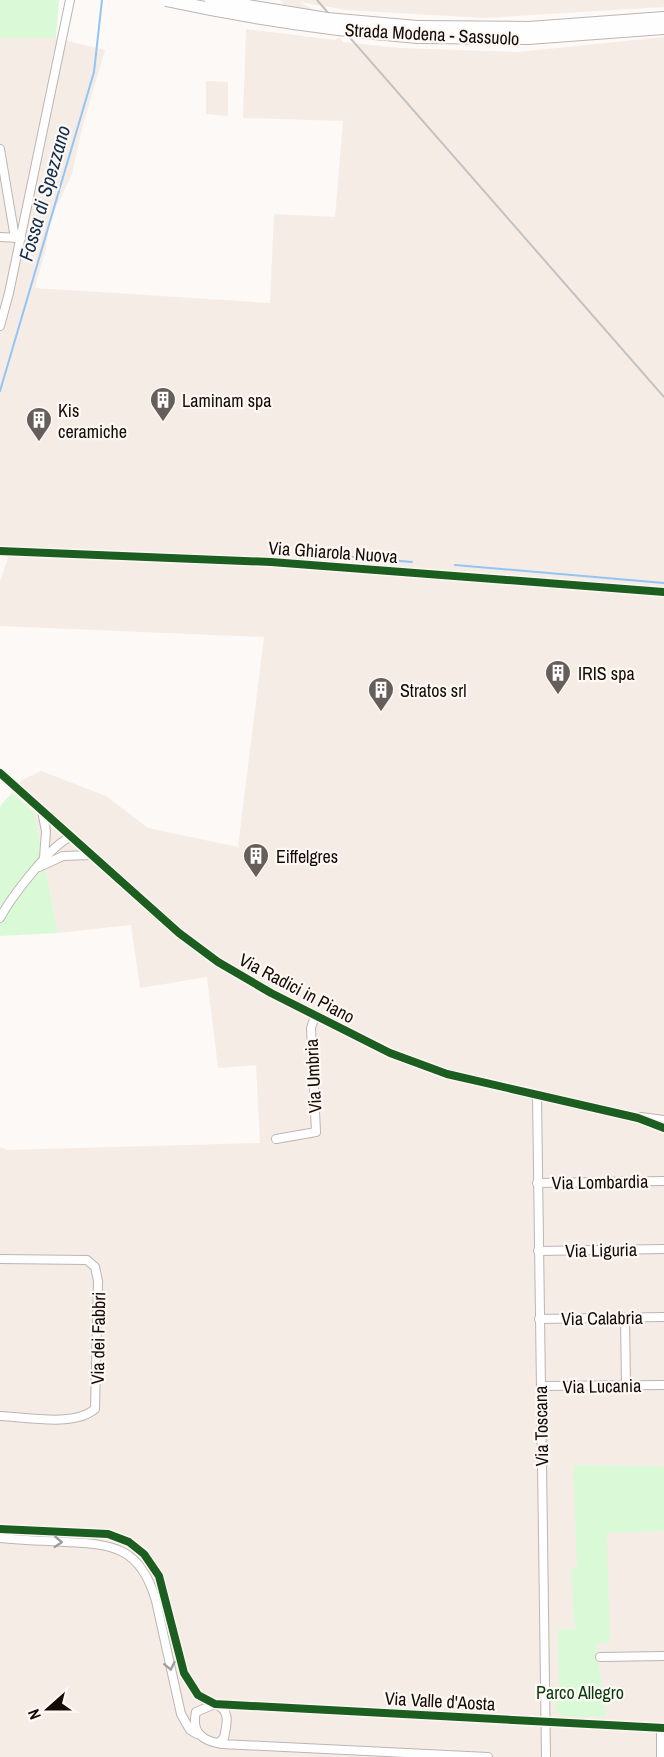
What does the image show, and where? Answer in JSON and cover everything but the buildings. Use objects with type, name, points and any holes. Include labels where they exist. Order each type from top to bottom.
[{"type":"highway","name":"Strada Modena - Sassuolo","points":[[166,0],[234,15],[328,29],[528,38],[664,28]]},
{"type":"highway","name":"Strada Modena - Sassuolo","points":[[211,0],[417,32],[530,28],[664,18]]},
{"type":"street","points":[[0,326],[70,0]]},
{"type":"street","points":[[0,149],[18,238]]},
{"type":"street","points":[[0,237],[18,238]]},
{"type":"street","name":"Via Ghiarola Nuova","points":[[0,551],[271,562],[664,592]]},
{"type":"street","name":"Via Radici in Piano","points":[[0,773],[179,933],[212,958],[315,1016],[390,1053],[447,1074],[638,1118]]},
{"type":"street","points":[[41,810],[46,831],[44,858]]},
{"type":"street","points":[[63,856],[71,837]]},
{"type":"street","points":[[0,918],[7,905],[44,858],[61,842],[71,837]]},
{"type":"street","points":[[39,867],[63,856],[92,855]]},
{"type":"street","name":"Via Umbria","points":[[276,1139],[316,1132],[311,1028],[315,1016]]},
{"type":"street","name":"Via Toscana","points":[[537,1095],[546,1757]]},
{"type":"street","points":[[638,1118],[664,1120]]},
{"type":"street","points":[[638,1118],[664,1128]]},
{"type":"street","name":"Via Lombardia","points":[[537,1183],[664,1180]]},
{"type":"street","name":"Via Liguria","points":[[538,1251],[664,1249]]},
{"type":"street","name":"Via dei Fabbri","points":[[0,1259],[87,1260],[95,1267],[98,1281],[95,1409],[87,1416],[69,1420],[0,1416]]},
{"type":"street","name":"Via Calabria","points":[[539,1319],[664,1317]]},
{"type":"street","points":[[625,1318],[626,1385]]},
{"type":"street","name":"Via Lucania","points":[[541,1386],[664,1385]]},
{"type":"street","points":[[0,1529],[108,1534],[129,1542],[144,1554],[159,1576],[184,1673],[198,1695],[223,1707],[227,1713],[224,1738],[218,1743]]},
{"type":"street","points":[[0,1538],[115,1546],[135,1560],[152,1584],[181,1714],[190,1730],[209,1742],[488,1757]]},
{"type":"street","points":[[600,1658],[664,1656]]},
{"type":"street","points":[[197,1734],[193,1723],[196,1713],[215,1704]]},
{"type":"street","name":"Via Valle d'Aosta","points":[[215,1704],[663,1728],[661,1757]]},
{"type":"shaded area","points":[[280,0],[664,0],[664,7],[484,18],[347,10],[299,2],[314,10],[284,5]]},
{"type":"shaded area","points":[[246,29],[335,40],[340,37],[343,42],[400,48],[518,52],[664,37],[664,1757],[0,1757],[0,1147],[7,1150],[260,1143],[256,1065],[218,1068],[207,977],[140,988],[131,925],[58,933],[34,813],[12,793],[22,780],[41,771],[106,796],[148,828],[238,847],[264,637],[0,626],[0,581],[10,552],[0,551],[0,37],[47,36],[105,50],[83,125],[72,174],[50,220],[46,248],[35,288],[270,303],[274,214],[335,217],[343,121],[243,118]]},
{"type":"shaded area","points":[[206,81],[228,82],[228,116],[206,114]]},
{"type":"green space","points":[[0,0],[59,0],[56,38],[0,38]]},
{"type":"green space","points":[[12,793],[34,813],[58,933],[0,936],[0,806]]},
{"type":"green space","name":"Parco Allegro","points":[[573,1465],[664,1466],[664,1531],[607,1533],[610,1643],[596,1644],[606,1717],[561,1716],[555,1710],[559,1693],[558,1629],[575,1629],[571,1569],[577,1568]]},
{"type":"waterway","name":"Fossa di Spezzano","points":[[0,391],[94,72],[102,0]]},
{"type":"waterway","points":[[329,555],[412,562]]},
{"type":"waterway","points":[[455,565],[664,583]]},
{"type":"railway","points":[[317,0],[664,397]]},
{"type":"cycle path","points":[[0,551],[271,562],[664,592]]},
{"type":"cycle path","points":[[0,773],[179,933],[218,962],[271,993],[390,1053],[447,1074],[638,1118],[664,1128]]},
{"type":"cycle path","points":[[0,1529],[108,1534],[129,1542],[144,1554],[159,1576],[184,1673],[198,1695],[215,1704],[664,1728]]},
{"type":"place","name":"Laminam spa","points":[[163,423]]},
{"type":"place","name":"Kis ceramiche","points":[[39,443]]},
{"type":"place","name":"IRIS spa","points":[[558,696]]},
{"type":"place","name":"Stratos srl","points":[[381,713]]},
{"type":"place","name":"Eiffelgres","points":[[256,879]]}]
